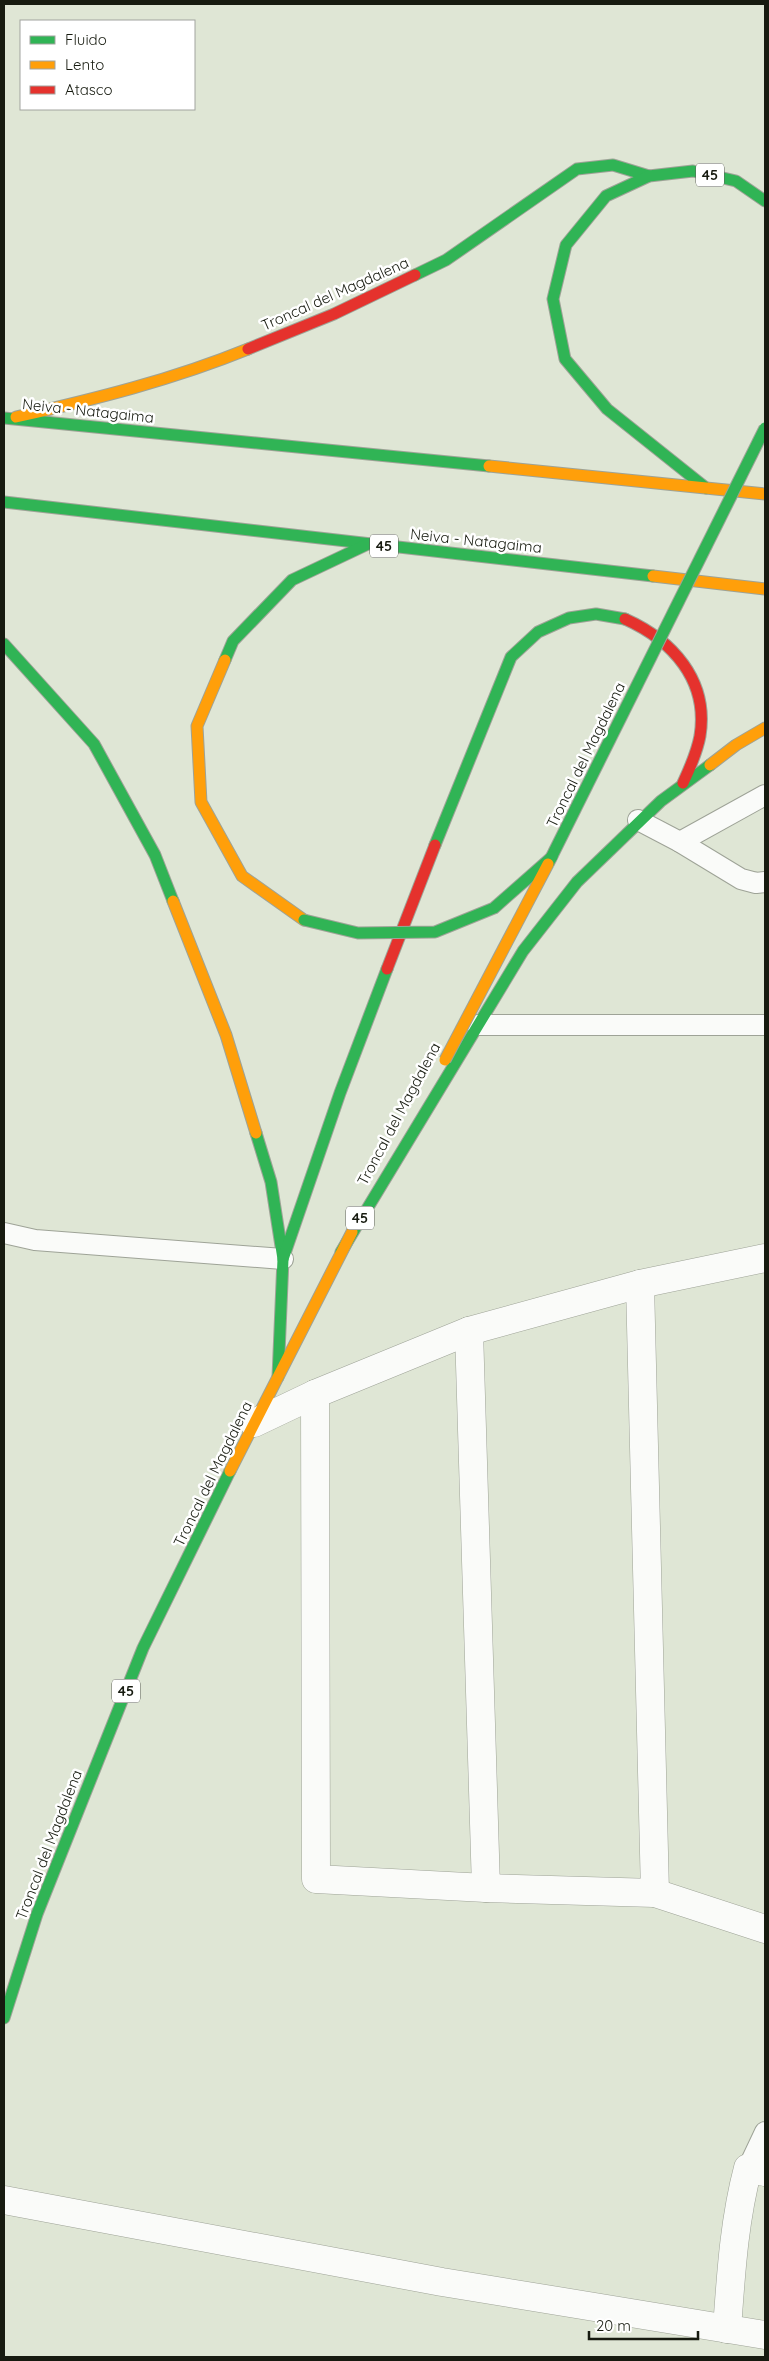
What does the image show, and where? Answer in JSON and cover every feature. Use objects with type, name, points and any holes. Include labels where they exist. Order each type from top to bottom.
[{"type":"main road","name":"Troncal del Magdalena","points":[[7,418],[116,394],[204,367],[334,314],[446,260],[577,170],[613,165],[649,176]]},
{"type":"main road","name":"Troncal del Magdalena","points":[[706,488],[607,409],[571,366],[566,358],[553,299],[566,244],[606,196],[649,176],[693,171],[736,181],[765,201]]},
{"type":"main road","name":"Neiva - Natagaima","points":[[7,418],[765,494]]},
{"type":"main road","name":"Troncal del Magdalena","points":[[4,2018],[37,1914],[144,1648],[254,1423],[341,1252],[552,857],[765,428]]},
{"type":"main road","name":"Neiva - Natagaima","points":[[4,502],[765,589]]},
{"type":"main road","points":[[368,544],[292,580],[233,641],[197,726],[201,802],[242,876],[304,920],[358,933],[435,932],[494,908],[552,857]]},
{"type":"main road","points":[[283,1259],[340,1093],[402,927],[511,657],[540,630],[565,619],[587,614],[613,615],[647,627],[681,657],[696,687],[701,722],[697,749],[683,783]]},
{"type":"main road","points":[[4,644],[94,744],[156,855],[226,1036],[271,1182],[283,1259],[278,1377]]},
{"type":"main road","points":[[341,1252],[523,951],[577,882],[638,820],[683,783],[736,745],[765,728]]},
{"type":"street","points":[[254,1423],[315,1394],[468,1331],[640,1284],[765,1258]]},
{"type":"street","points":[[640,1284],[655,1893]]},
{"type":"street","points":[[468,1331],[486,1888]]},
{"type":"street","points":[[315,1394],[316,1880],[655,1893],[765,1929]]},
{"type":"street","points":[[727,2329],[733,2237],[757,2170]]},
{"type":"street","points":[[4,2200],[442,2282],[765,2335]]},
{"type":"lane","points":[[680,842],[765,794]]},
{"type":"lane","points":[[638,820],[680,842],[742,879],[756,883],[765,882]]},
{"type":"lane","points":[[477,1025],[765,1025]]},
{"type":"lane","points":[[4,1233],[35,1240],[283,1259]]},
{"type":"lane","points":[[757,2170],[765,2132]]},
{"type":"traffic: fast","points":[[415,275],[446,260],[577,169],[613,165],[649,176]]},
{"type":"traffic: fast","points":[[706,488],[607,409],[565,359],[553,299],[566,245],[606,196],[649,176],[693,171],[736,181],[765,201]]},
{"type":"traffic: fast","points":[[4,418],[489,466]]},
{"type":"traffic: fast","points":[[548,864],[765,428]]},
{"type":"traffic: fast","points":[[4,502],[653,576]]},
{"type":"traffic: fast","points":[[225,660],[233,641],[292,580],[368,544]]},
{"type":"traffic: fast","points":[[435,845],[511,657],[538,632],[569,618],[596,614],[625,619]]},
{"type":"traffic: fast","points":[[4,644],[94,744],[155,855],[173,901]]},
{"type":"traffic: fast","points":[[341,1252],[523,951],[577,882],[661,801],[710,765]]},
{"type":"traffic: fast","points":[[304,920],[358,933],[435,932],[494,908],[552,857]]},
{"type":"traffic: fast","points":[[283,1259],[340,1093],[387,969]]},
{"type":"traffic: fast","points":[[256,1133],[271,1182],[283,1259],[278,1377]]},
{"type":"traffic: fast","points":[[4,2018],[37,1914],[143,1648],[230,1471]]},
{"type":"traffic: slow","points":[[16,417],[133,388],[191,370],[248,349]]},
{"type":"traffic: slow","points":[[489,466],[765,494]]},
{"type":"traffic: slow","points":[[653,576],[765,589]]},
{"type":"traffic: slow","points":[[225,660],[197,726],[201,802],[242,876],[304,920]]},
{"type":"traffic: slow","points":[[710,765],[736,745],[765,728]]},
{"type":"traffic: slow","points":[[445,1060],[548,864]]},
{"type":"traffic: slow","points":[[173,901],[226,1035],[256,1133]]},
{"type":"traffic: slow","points":[[230,1471],[352,1232]]},
{"type":"traffic: jam","points":[[248,349],[334,314],[415,275]]},
{"type":"traffic: jam","points":[[625,619],[658,638],[672,650],[684,664],[693,680],[699,697],[701,716],[700,736],[691,766],[683,783]]},
{"type":"traffic: jam","points":[[387,969],[435,845]]}]
